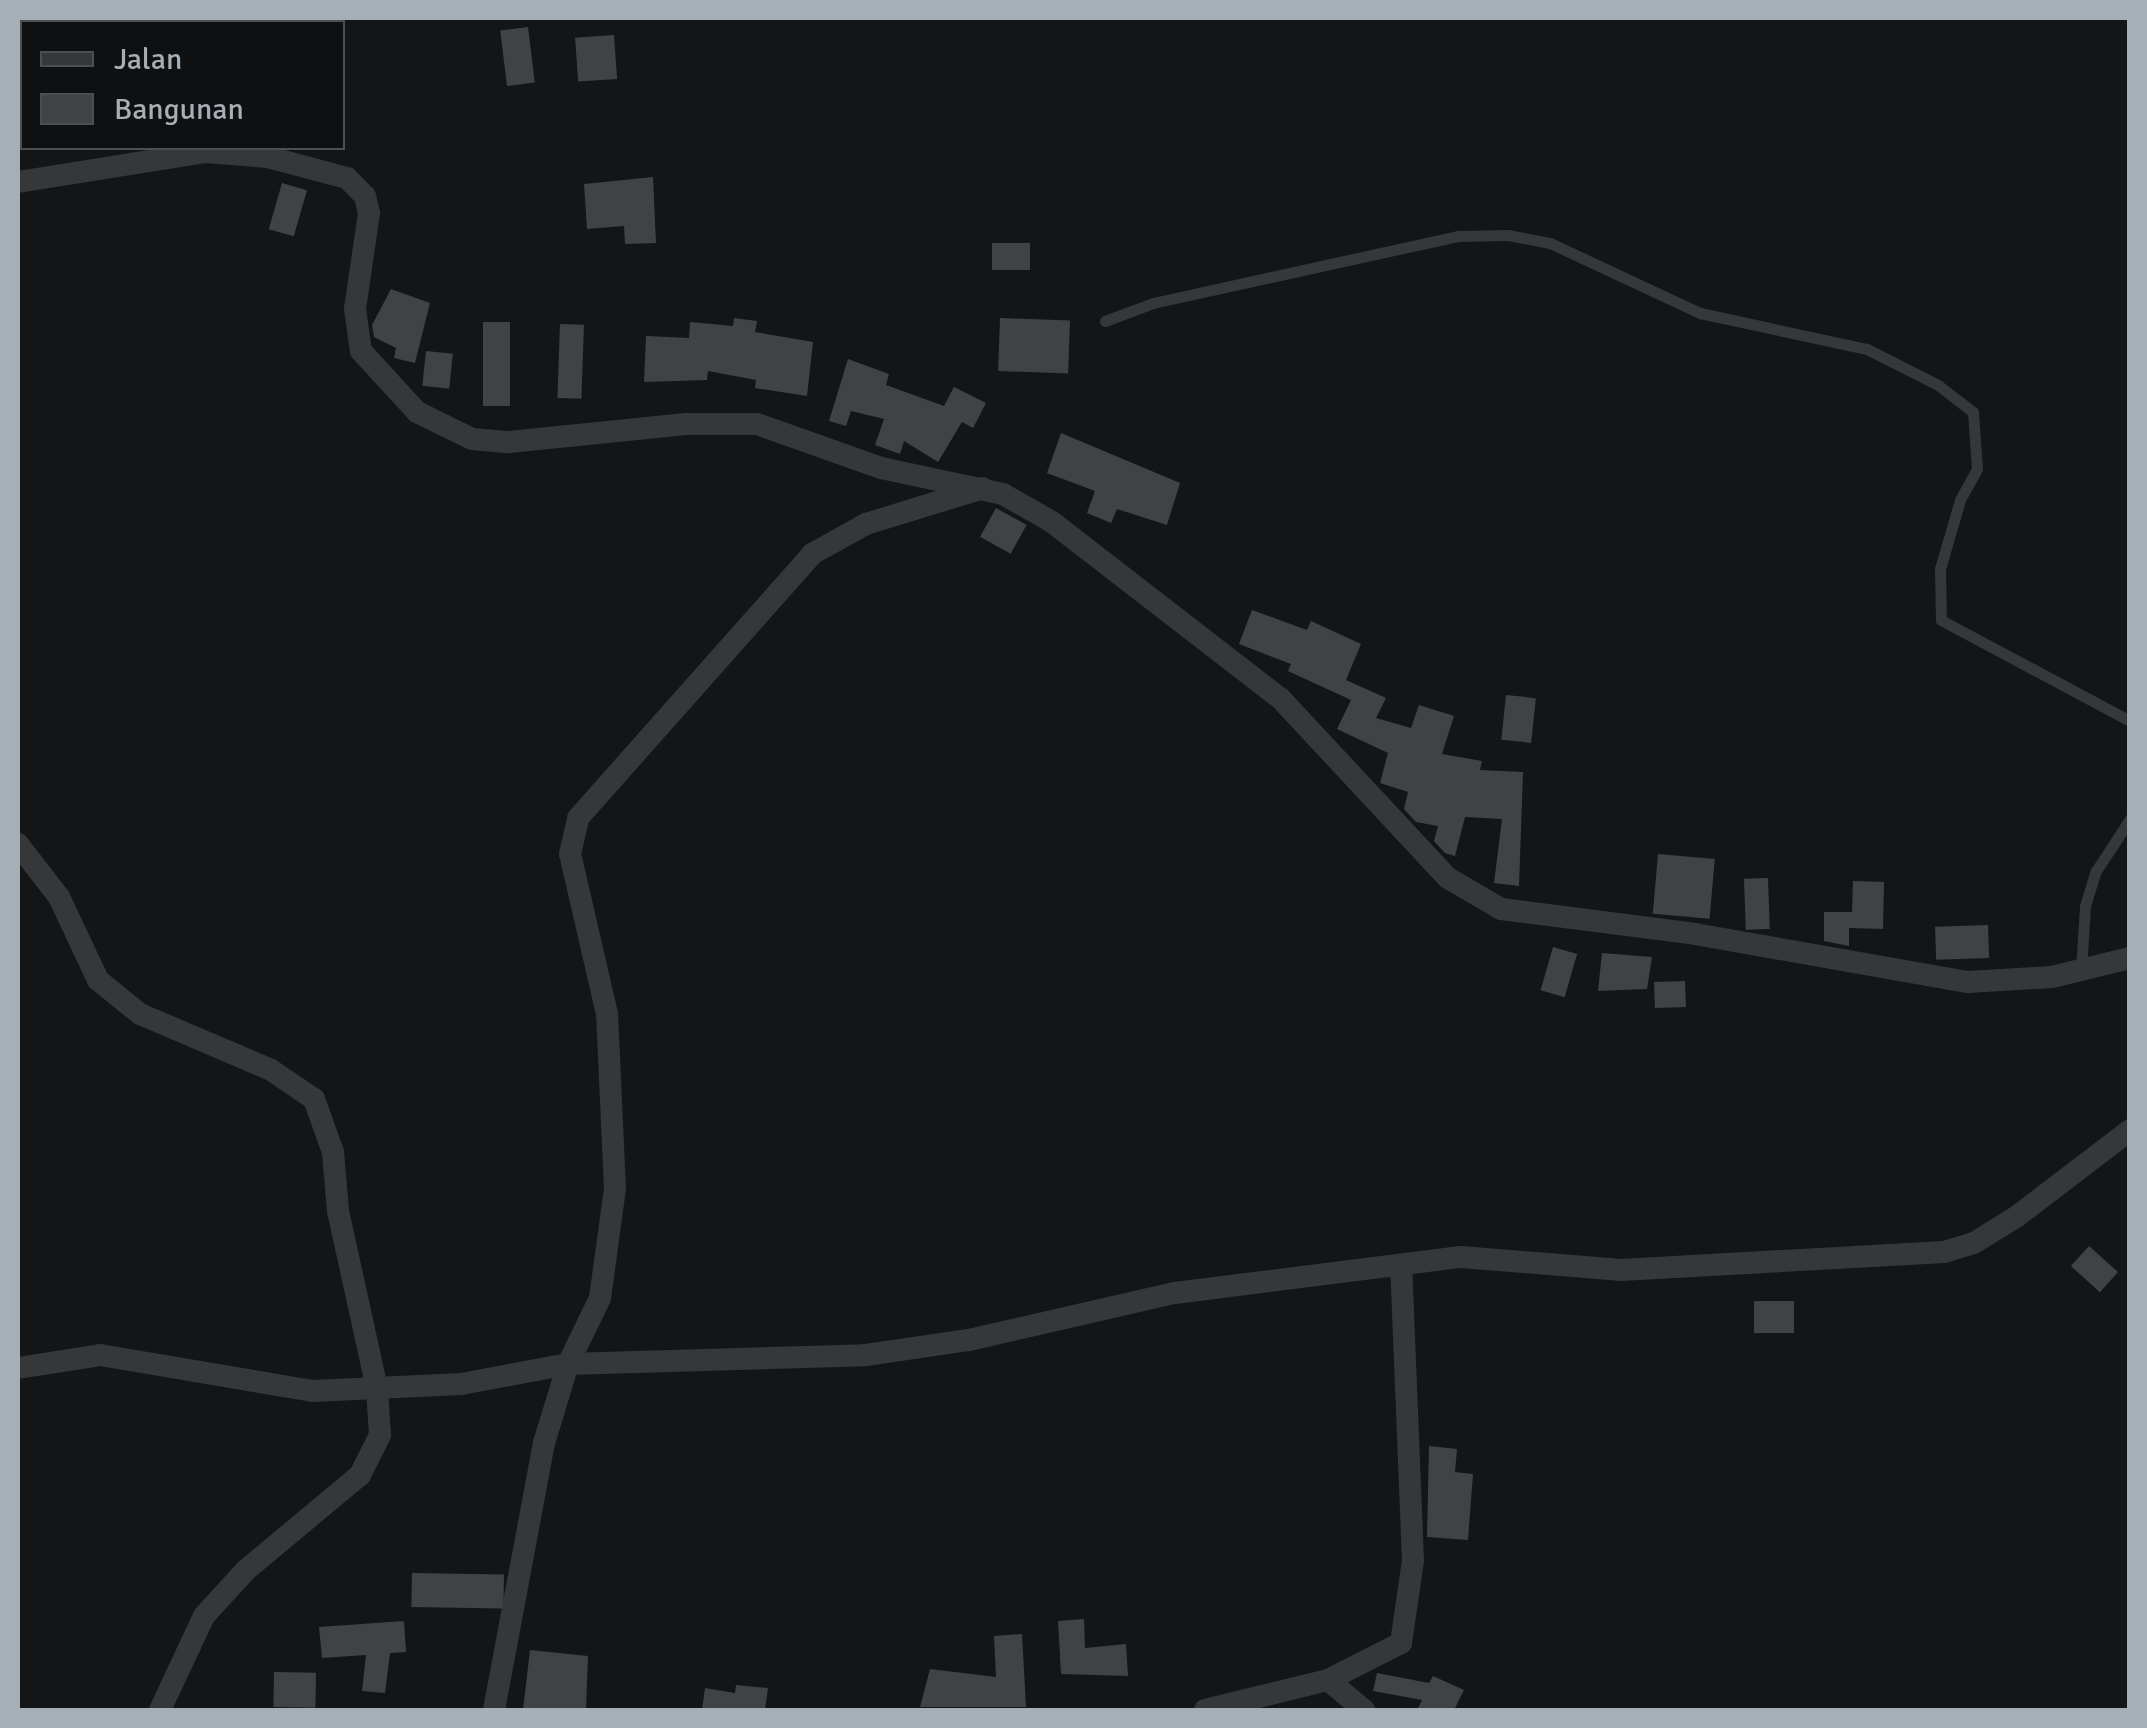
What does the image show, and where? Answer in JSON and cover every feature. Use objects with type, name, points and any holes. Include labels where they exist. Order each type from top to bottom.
[{"type":"street","points":[[18,182],[205,152],[268,158],[348,178],[366,196],[369,212],[355,309],[361,351],[417,412],[472,439],[509,442],[686,424],[757,424],[881,468],[986,487],[1052,522],[1280,698],[1470,895],[1528,917],[1696,934],[1935,979],[2007,982],[2130,958]]},
{"type":"street","points":[[494,1710],[544,1443],[568,1364],[600,1298],[614,1189],[607,1014],[570,854],[578,818],[794,568],[866,524],[986,487]]},
{"type":"street","points":[[18,844],[59,897],[98,980],[140,1014],[258,1063],[314,1099],[326,1119],[377,1389],[380,1434],[360,1475],[246,1570],[204,1616],[160,1710]]},
{"type":"street","points":[[18,1368],[100,1355],[276,1387],[377,1389],[461,1384],[568,1364],[866,1355],[968,1340],[1175,1293],[1401,1266],[1513,1258],[1621,1270],[1944,1252],[1974,1244],[2016,1217],[2130,1130]]},
{"type":"street","points":[[1205,1710],[1328,1680],[1390,1654],[1404,1630],[1412,1561],[1401,1266]]},
{"type":"street","points":[[1328,1680],[1364,1710]]},
{"type":"lane","points":[[1105,321],[1153,303],[1459,236],[1508,235],[1550,243],[1700,312],[1866,348],[1938,385],[1973,412],[1977,469],[1960,500],[1940,569],[1941,620],[2130,721]]},
{"type":"lane","points":[[2082,970],[2085,906],[2096,871],[2130,820]]},
{"type":"building","points":[[528,27],[535,83],[507,86],[500,30]]},
{"type":"building","points":[[614,35],[617,79],[578,82],[575,38]]},
{"type":"building","points":[[653,177],[656,243],[625,244],[624,226],[587,229],[584,184]]},
{"type":"building","points":[[282,183],[307,190],[294,236],[269,229]]},
{"type":"building","points":[[992,243],[1030,243],[1030,270],[992,270]]},
{"type":"building","points":[[391,289],[430,303],[415,363],[394,358],[396,348],[374,337],[372,325]]},
{"type":"building","points":[[734,318],[757,321],[755,332],[813,342],[807,396],[755,388],[756,380],[708,371],[707,380],[644,382],[646,336],[689,338],[690,322],[733,326]]},
{"type":"building","points":[[1000,318],[1070,320],[1068,373],[998,371]]},
{"type":"building","points":[[483,322],[510,322],[510,406],[483,406]]},
{"type":"building","points":[[560,324],[584,325],[581,399],[557,398]]},
{"type":"building","points":[[426,351],[453,354],[449,389],[422,386]]},
{"type":"building","points":[[848,359],[889,374],[886,385],[944,406],[954,387],[986,403],[973,428],[962,422],[938,462],[904,441],[900,454],[875,445],[884,419],[851,411],[846,426],[829,421]]},
{"type":"building","points":[[1061,433],[1180,483],[1167,525],[1117,509],[1111,523],[1087,513],[1095,491],[1047,473]]},
{"type":"building","points":[[996,508],[1027,525],[1011,554],[980,537]]},
{"type":"building","points":[[1252,610],[1307,630],[1311,621],[1361,644],[1346,680],[1386,698],[1376,718],[1411,728],[1419,705],[1454,716],[1442,754],[1482,761],[1480,770],[1523,772],[1519,886],[1494,883],[1502,819],[1465,817],[1455,856],[1445,853],[1434,841],[1438,826],[1416,822],[1404,809],[1408,792],[1380,783],[1388,753],[1337,729],[1351,700],[1288,671],[1291,664],[1239,644]]},
{"type":"building","points":[[1506,695],[1536,698],[1531,743],[1501,740]]},
{"type":"building","points":[[1658,854],[1715,859],[1710,919],[1653,914]]},
{"type":"building","points":[[1768,878],[1770,929],[1746,930],[1744,879]]},
{"type":"building","points":[[1853,881],[1884,882],[1883,929],[1849,928],[1849,946],[1824,941],[1824,912],[1852,912]]},
{"type":"building","points":[[1988,925],[1989,958],[1936,960],[1935,927]]},
{"type":"building","points":[[1553,947],[1577,954],[1565,997],[1541,990]]},
{"type":"building","points":[[1602,953],[1652,957],[1647,989],[1598,991]]},
{"type":"building","points":[[1685,981],[1686,1007],[1655,1008],[1654,982]]},
{"type":"building","points":[[2089,1246],[2118,1272],[2100,1292],[2071,1266]]},
{"type":"building","points":[[1754,1301],[1794,1301],[1794,1333],[1754,1333]]},
{"type":"building","points":[[1429,1446],[1457,1449],[1455,1472],[1473,1474],[1468,1540],[1427,1537]]},
{"type":"building","points":[[412,1573],[504,1575],[503,1609],[411,1607]]},
{"type":"building","points":[[1084,1619],[1085,1648],[1126,1644],[1128,1676],[1061,1674],[1058,1621]]},
{"type":"building","points":[[404,1621],[406,1652],[390,1653],[385,1693],[362,1691],[366,1655],[322,1658],[319,1627]]},
{"type":"building","points":[[1022,1634],[1026,1707],[920,1707],[930,1669],[996,1677],[994,1636]]},
{"type":"building","points":[[530,1650],[588,1656],[586,1710],[523,1710]]},
{"type":"building","points":[[274,1672],[316,1673],[315,1708],[273,1707]]},
{"type":"building","points":[[1377,1673],[1429,1683],[1433,1676],[1464,1690],[1454,1710],[1417,1710],[1422,1700],[1373,1691]]},
{"type":"building","points":[[736,1685],[768,1688],[765,1710],[702,1710],[705,1688],[735,1693]]}]
